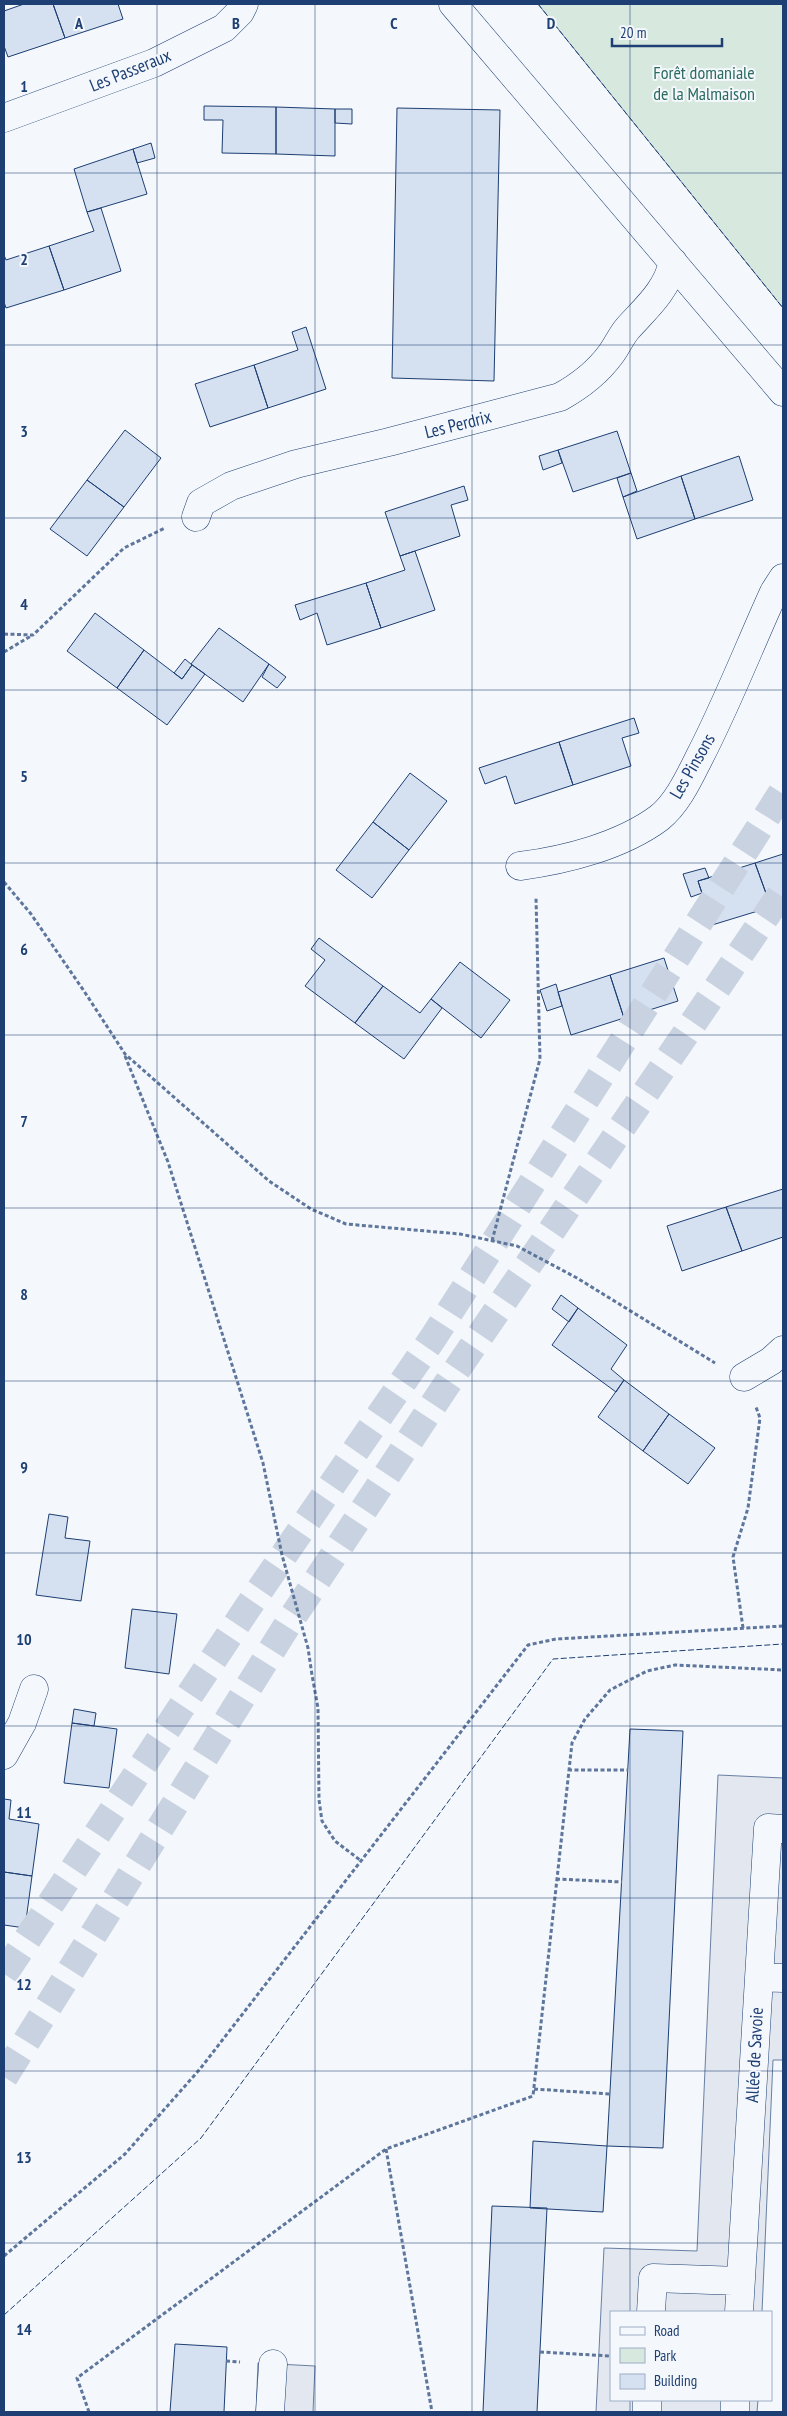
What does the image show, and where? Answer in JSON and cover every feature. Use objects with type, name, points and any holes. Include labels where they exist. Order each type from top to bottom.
[{"type":"street","name":"Les Passeraux","points":[[4,118],[154,63],[224,28],[240,12],[244,4]]},
{"type":"street","points":[[453,4],[783,392]]},
{"type":"street","name":"Les Perdrix","points":[[196,517],[200,503],[231,486],[296,464],[389,442],[560,397],[581,386],[610,356],[626,330],[659,294],[670,276],[673,262]]},
{"type":"street","name":"Les Pinsons","points":[[527,865],[568,857],[612,843],[659,817],[687,781],[716,726],[774,592],[783,578]]},
{"type":"street","points":[[744,1377],[771,1362],[783,1350]]},
{"type":"street","points":[[4,1755],[22,1723],[34,1689]]},
{"type":"street","name":"Allée de Savoie","points":[[739,2311],[740,2282],[771,1977],[775,1829]]},
{"type":"street","points":[[651,2311],[653,2278],[740,2282]]},
{"type":"street","points":[[270,2412],[273,2364]]},
{"type":"path","points":[[4,652],[33,635],[124,548],[162,529],[196,517]]},
{"type":"path","points":[[4,634],[33,635]]},
{"type":"path","points":[[492,1241],[540,1059],[527,865]]},
{"type":"path","points":[[4,882],[31,914],[84,990],[125,1054],[168,1162],[263,1463],[282,1555],[308,1648],[318,1708],[319,1800],[322,1821],[335,1841],[360,1860]]},
{"type":"path","points":[[125,1054],[269,1181],[311,1209],[346,1224],[460,1234],[517,1246],[578,1278],[705,1358],[744,1377],[760,1418],[748,1508],[734,1557],[743,1628]]},
{"type":"path","points":[[4,2256],[125,2154],[200,2069],[528,1645],[556,1639],[783,1626]]},
{"type":"path","points":[[88,2412],[77,2378],[386,2149],[533,2096],[572,1744],[585,1719],[610,1690],[647,1671],[675,1665],[783,1670]]},
{"type":"path","points":[[568,1770],[628,1770]]},
{"type":"path","points":[[556,1879],[622,1882]]},
{"type":"path","points":[[534,2089],[610,2094]]},
{"type":"path","points":[[386,2149],[432,2412]]},
{"type":"path","points":[[540,2352],[610,2356]]},
{"type":"green space","name":"Forêt domaniale de la Malmaison","points":[[538,4],[783,4],[783,308]]},
{"type":"shaded area","points":[[718,1775],[783,1778],[783,2060],[773,2060],[762,2311],[610,2311],[610,2401],[758,2401],[757,2412],[596,2412],[604,2248],[697,2251]]},
{"type":"shaded area","points":[[258,2363],[315,2366],[313,2412],[256,2412]]},
{"type":"building","points":[[24,4],[53,4],[65,38],[8,57],[4,46],[4,11]]},
{"type":"building","points":[[53,4],[118,4],[123,19],[65,38]]},
{"type":"building","points":[[204,106],[276,107],[276,154],[222,153],[223,120],[204,120]]},
{"type":"building","points":[[276,107],[335,109],[335,156],[276,154]]},
{"type":"building","points":[[397,108],[500,110],[494,381],[392,378]]},
{"type":"building","points":[[335,109],[352,109],[352,124],[335,123]]},
{"type":"building","points":[[151,143],[155,158],[137,163],[133,149]]},
{"type":"building","points":[[133,149],[147,194],[87,212],[74,169]]},
{"type":"building","points":[[101,208],[121,271],[64,290],[49,246],[94,231],[87,212]]},
{"type":"building","points":[[49,246],[64,290],[6,308],[4,302],[4,255],[6,260]]},
{"type":"building","points":[[306,327],[326,389],[268,408],[254,365],[298,350],[292,332]]},
{"type":"building","points":[[254,365],[268,408],[210,427],[195,384]]},
{"type":"building","points":[[125,430],[161,458],[124,507],[87,480]]},
{"type":"building","points":[[617,431],[631,473],[573,492],[558,450]]},
{"type":"building","points":[[558,450],[562,463],[543,470],[539,456]]},
{"type":"building","points":[[739,456],[753,500],[695,519],[681,476]]},
{"type":"building","points":[[631,473],[637,491],[623,497],[617,478]]},
{"type":"building","points":[[681,476],[695,519],[637,539],[623,497]]},
{"type":"building","points":[[87,480],[124,507],[87,556],[50,529]]},
{"type":"building","points":[[464,486],[468,500],[451,505],[460,536],[400,556],[385,512]]},
{"type":"building","points":[[415,551],[435,610],[381,628],[366,583],[405,570],[400,556]]},
{"type":"building","points":[[366,583],[381,628],[327,645],[317,613],[300,620],[295,605]]},
{"type":"building","points":[[95,613],[144,650],[117,688],[67,651]]},
{"type":"building","points":[[219,628],[269,664],[243,702],[191,664]]},
{"type":"building","points":[[144,650],[182,679],[192,665],[205,674],[167,725],[117,688]]},
{"type":"building","points":[[185,659],[192,665],[182,679],[174,673]]},
{"type":"building","points":[[269,664],[286,677],[277,688],[262,677]]},
{"type":"building","points":[[634,718],[639,733],[622,738],[631,766],[573,785],[559,742]]},
{"type":"building","points":[[559,742],[573,785],[515,804],[506,776],[485,784],[479,768]]},
{"type":"building","points":[[410,773],[447,801],[409,850],[373,822]]},
{"type":"building","points":[[373,822],[409,850],[372,898],[336,870]]},
{"type":"building","points":[[783,854],[783,903],[771,907],[755,863]]},
{"type":"building","points":[[755,863],[771,907],[712,925],[698,881]]},
{"type":"building","points":[[705,868],[709,878],[698,881],[702,893],[691,897],[683,874]]},
{"type":"building","points":[[319,938],[383,986],[355,1023],[305,986],[325,960],[311,949]]},
{"type":"building","points":[[664,958],[678,1001],[624,1018],[610,975]]},
{"type":"building","points":[[460,962],[510,1000],[481,1038],[431,999]]},
{"type":"building","points":[[610,975],[624,1018],[571,1035],[558,992]]},
{"type":"building","points":[[556,984],[562,1006],[547,1011],[540,990]]},
{"type":"building","points":[[383,986],[420,1013],[431,999],[442,1008],[404,1059],[355,1023]]},
{"type":"building","points":[[783,1189],[783,1237],[742,1251],[726,1207]]},
{"type":"building","points":[[726,1207],[742,1251],[682,1271],[667,1226]]},
{"type":"building","points":[[561,1295],[578,1308],[569,1322],[552,1309]]},
{"type":"building","points":[[578,1308],[627,1345],[611,1369],[624,1380],[616,1392],[552,1345]]},
{"type":"building","points":[[624,1380],[669,1414],[643,1451],[598,1417]]},
{"type":"building","points":[[669,1414],[715,1448],[688,1484],[643,1451]]},
{"type":"building","points":[[49,1514],[68,1517],[65,1538],[90,1541],[81,1601],[36,1595]]},
{"type":"building","points":[[132,1609],[177,1614],[169,1674],[125,1668]]},
{"type":"building","points":[[74,1709],[96,1713],[94,1726],[72,1723]]},
{"type":"building","points":[[72,1723],[117,1729],[109,1788],[64,1783]]},
{"type":"building","points":[[630,1729],[683,1731],[663,2148],[607,2146]]},
{"type":"building","points":[[4,1799],[11,1800],[9,1819],[39,1824],[32,1876],[4,1872]]},
{"type":"building","points":[[4,1872],[32,1876],[25,1928],[4,1925]]},
{"type":"building","points":[[533,2141],[607,2146],[603,2212],[530,2208]]},
{"type":"building","points":[[492,2206],[547,2208],[537,2412],[483,2412]]},
{"type":"building","points":[[175,2344],[227,2347],[224,2412],[170,2412]]},
{"type":"tunnel","points":[[4,1974],[246,1610],[433,1338],[783,791]]},
{"type":"tunnel","points":[[4,2077],[288,1624],[445,1387],[783,891]]},
{"type":"fence","points":[[538,4],[783,308]]},
{"type":"fence","points":[[4,2315],[201,2138],[553,1659],[783,1644]]}]
